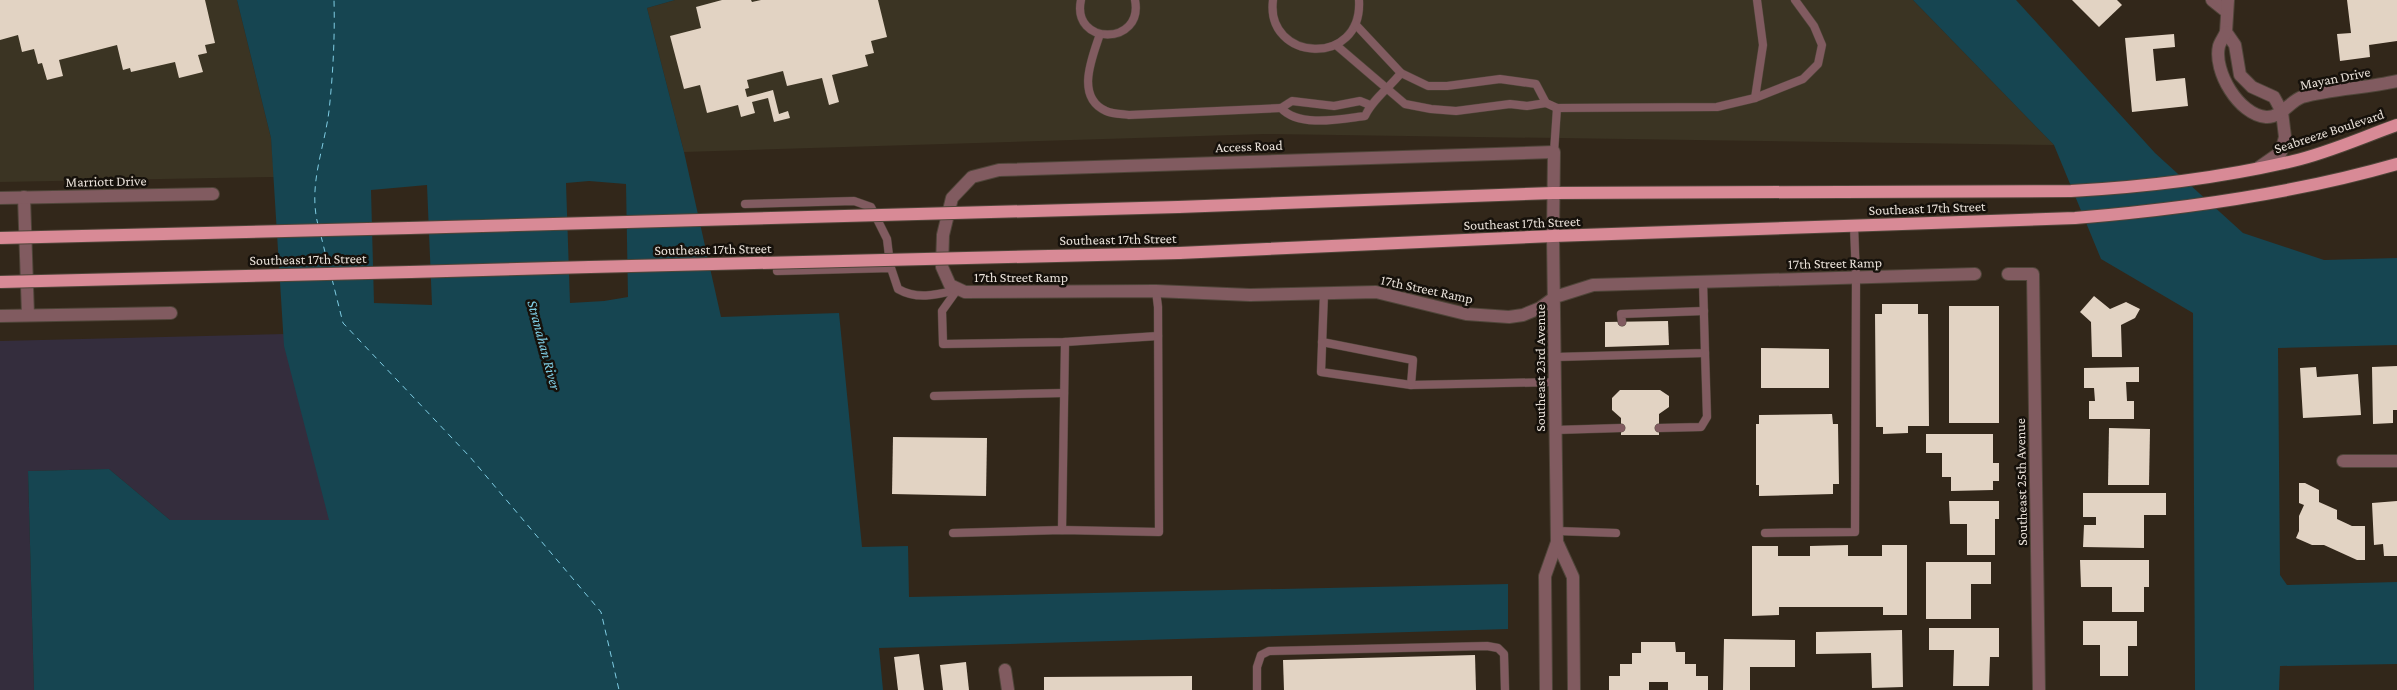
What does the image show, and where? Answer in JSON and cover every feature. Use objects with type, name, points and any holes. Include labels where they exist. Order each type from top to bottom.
[{"type":"main road","name":"Seabreeze Boulevard","points":[[2211,177],[2294,160],[2397,125]]},
{"type":"main road","name":"Southeast 17th Street","points":[[0,282],[1179,253],[1553,236],[2075,218],[2153,211],[2235,198],[2360,174],[2397,164]]},
{"type":"main road","name":"Southeast 17th Street","points":[[0,238],[1178,207],[1553,193],[2071,191],[2140,188],[2211,177]]},
{"type":"street","points":[[2212,0],[2228,6],[2226,32],[2219,47],[2224,78],[2233,94],[2245,109],[2258,115],[2267,117],[2282,112]]},
{"type":"street","points":[[2226,32],[2235,45],[2236,64],[2240,75],[2252,87],[2274,97],[2282,112],[2285,137],[2281,152],[2258,168]]},
{"type":"street","name":"Mayan Drive","points":[[2282,112],[2300,98],[2368,88],[2397,81]]},
{"type":"street","points":[[1553,193],[1554,152]]},
{"type":"street","name":"Access Road","points":[[943,235],[952,198],[972,177],[999,170],[1554,152]]},
{"type":"street","name":"Southeast 23rd Avenue","points":[[1546,690],[1545,576],[1557,537],[1553,193]]},
{"type":"street","name":"Marriott Drive","points":[[0,198],[213,194]]},
{"type":"street","points":[[24,197],[28,315]]},
{"type":"street","name":"17th Street Ramp","points":[[943,235],[942,267],[950,285],[957,290],[965,292],[1156,291],[1250,295],[1376,292],[1466,314],[1509,317],[1523,315],[1540,308],[1554,297],[1593,285],[1975,274]]},
{"type":"street","name":"Southeast 25th Avenue","points":[[2008,274],[2033,274],[2039,690]]},
{"type":"street","points":[[0,316],[170,312]]},
{"type":"street","points":[[2343,461],[2397,461]]},
{"type":"street","name":"Southeast 23rd Avenue","points":[[1557,537],[1573,577],[1574,690]]},
{"type":"street","points":[[1005,670],[1008,690]]},
{"type":"lane","points":[[1081,0],[1081,15],[1085,24],[1100,34],[1118,34],[1126,29],[1135,14],[1134,0]]},
{"type":"lane","points":[[1273,0],[1272,8],[1275,22],[1283,35],[1294,44],[1308,49],[1322,50],[1336,45],[1348,37],[1356,25],[1360,11],[1359,0]]},
{"type":"lane","points":[[1755,98],[1763,45],[1757,0]]},
{"type":"lane","points":[[1336,45],[1405,104],[1431,109],[1456,111],[1484,106],[1510,104],[1527,106],[1546,103],[1557,108],[1718,107],[1755,98],[1803,79],[1818,64],[1822,45],[1814,26],[1795,0]]},
{"type":"lane","points":[[1356,25],[1401,73],[1428,86],[1447,86],[1500,78],[1536,84],[1546,103]]},
{"type":"lane","points":[[1100,34],[1087,86],[1092,100],[1106,110],[1129,116],[1281,108],[1292,101],[1334,106],[1360,101],[1370,105]]},
{"type":"lane","points":[[1281,108],[1287,115],[1307,119],[1342,119],[1365,116],[1370,105],[1388,89],[1401,73]]},
{"type":"lane","points":[[1554,152],[1557,108]]},
{"type":"lane","points":[[745,204],[854,201],[871,207],[887,239],[891,268],[898,289],[910,296],[934,295],[957,290]]},
{"type":"lane","points":[[1765,533],[1855,532],[1856,277],[1854,226]]},
{"type":"lane","points":[[777,271],[891,268]]},
{"type":"lane","points":[[1659,428],[1702,427],[1707,417],[1703,281]]},
{"type":"lane","points":[[957,290],[942,311],[943,344],[1065,342],[1158,336]]},
{"type":"lane","points":[[953,532],[1062,530],[1159,532],[1156,291]]},
{"type":"lane","points":[[1324,293],[1321,372],[1411,385],[1555,382]]},
{"type":"lane","points":[[1622,322],[1621,314],[1704,311]]},
{"type":"lane","points":[[1646,322],[1647,313]]},
{"type":"lane","points":[[1062,530],[1065,342]]},
{"type":"lane","points":[[1322,342],[1413,360],[1411,385]]},
{"type":"lane","points":[[1647,345],[1648,354]]},
{"type":"lane","points":[[1622,346],[1622,355]]},
{"type":"lane","points":[[1554,357],[1705,353]]},
{"type":"lane","points":[[934,396],[1064,393]]},
{"type":"lane","points":[[1555,430],[1621,428]]},
{"type":"lane","points":[[1557,537],[1616,532]]},
{"type":"lane","points":[[1257,690],[1257,667],[1261,655],[1269,650],[1487,646],[1498,648],[1504,654],[1504,690]]},
{"type":"shaded area","points":[[0,0],[237,0],[271,138],[274,177],[0,182]]},
{"type":"shaded area","points":[[675,0],[1913,0],[2054,145],[1265,134],[684,152],[647,8]]},
{"type":"shaded area","points":[[285,334],[330,520],[170,520],[109,469],[28,471],[34,690],[0,690],[0,341]]},
{"type":"water","name":"Stranahan River","points":[[237,0],[675,0],[647,8],[684,152],[721,317],[839,313],[862,547],[908,546],[909,597],[1508,584],[1508,629],[879,648],[883,690],[34,690],[28,471],[109,469],[170,520],[329,520],[284,346],[271,138]]},
{"type":"water","points":[[1913,0],[2016,0],[2155,153],[2243,233],[2324,260],[2397,258],[2397,345],[2278,348],[2280,575],[2287,585],[2397,582],[2397,664],[2280,666],[2279,690],[2195,690],[2193,313],[2101,259],[2054,145]]},
{"type":"pier","points":[[589,181],[626,184],[628,297],[604,301],[570,303],[566,183]]},
{"type":"pier","points":[[427,185],[432,305],[374,303],[371,190]]},
{"type":"building","points":[[0,0],[205,0],[215,43],[205,45],[207,53],[198,55],[203,72],[179,78],[175,62],[131,72],[130,68],[123,70],[117,45],[59,60],[63,76],[47,80],[42,63],[38,64],[34,49],[22,52],[18,35],[0,40]]},
{"type":"building","points":[[722,0],[751,0],[752,2],[761,0],[878,0],[887,37],[871,41],[874,53],[865,55],[868,66],[832,75],[839,102],[829,105],[822,78],[787,86],[783,71],[747,80],[749,88],[745,89],[747,97],[773,90],[779,114],[788,111],[790,118],[774,122],[768,98],[752,102],[755,113],[741,117],[738,105],[707,113],[700,85],[684,89],[670,36],[701,28],[696,7]]},
{"type":"building","points":[[2072,0],[2117,0],[2122,5],[2099,27]]},
{"type":"building","points":[[2347,0],[2397,0],[2397,41],[2369,45],[2370,57],[2340,61],[2337,34],[2351,33]]},
{"type":"building","points":[[2174,34],[2175,47],[2153,49],[2156,81],[2185,78],[2188,106],[2132,112],[2125,38]]},
{"type":"building","points":[[2094,296],[2110,309],[2126,302],[2140,309],[2135,318],[2121,325],[2122,357],[2092,357],[2091,322],[2080,312]]},
{"type":"building","points":[[1882,304],[1918,304],[1918,314],[1928,314],[1929,426],[1908,426],[1908,433],[1883,434],[1883,427],[1876,427],[1875,314],[1882,314]]},
{"type":"building","points":[[1949,306],[1999,306],[1999,423],[1949,423]]},
{"type":"building","points":[[1668,321],[1669,345],[1605,347],[1605,322]]},
{"type":"building","points":[[1761,348],[1829,349],[1829,388],[1761,388]]},
{"type":"building","points":[[2397,366],[2397,410],[2393,410],[2393,423],[2373,424],[2372,367]]},
{"type":"building","points":[[2139,367],[2139,382],[2126,382],[2127,401],[2134,401],[2134,419],[2089,419],[2089,401],[2095,401],[2094,388],[2084,388],[2084,368]]},
{"type":"building","points":[[2316,367],[2317,377],[2358,374],[2361,415],[2303,418],[2300,368]]},
{"type":"building","points":[[1620,390],[1660,390],[1669,396],[1669,407],[1659,414],[1659,435],[1621,435],[1621,418],[1612,410],[1612,398]]},
{"type":"building","points":[[1832,414],[1833,424],[1838,424],[1839,484],[1833,484],[1833,494],[1759,496],[1759,485],[1756,485],[1756,424],[1759,424],[1759,415]]},
{"type":"building","points":[[2109,428],[2150,429],[2149,485],[2108,485]]},
{"type":"building","points":[[1926,434],[1993,434],[1993,463],[1999,463],[1999,481],[1993,481],[1993,490],[1951,491],[1951,477],[1942,477],[1942,453],[1926,453]]},
{"type":"building","points":[[893,437],[987,438],[986,496],[892,494]]},
{"type":"building","points":[[2299,483],[2305,483],[2319,490],[2319,502],[2337,510],[2337,519],[2352,526],[2365,526],[2365,560],[2357,560],[2324,545],[2312,545],[2296,538],[2299,531],[2299,516],[2304,505],[2299,503]]},
{"type":"building","points":[[2083,493],[2166,493],[2166,515],[2144,515],[2144,548],[2083,547],[2084,525],[2096,525],[2096,517],[2083,517]]},
{"type":"building","points":[[1949,501],[1999,501],[1999,519],[1995,519],[1995,555],[1967,555],[1967,524],[1950,524]]},
{"type":"building","points":[[2397,501],[2397,556],[2384,556],[2383,544],[2374,545],[2372,503]]},
{"type":"building","points":[[1848,545],[1848,556],[1882,556],[1882,545],[1907,545],[1907,615],[1883,615],[1883,607],[1779,607],[1779,615],[1752,616],[1752,546],[1778,546],[1778,556],[1810,556],[1810,546]]},
{"type":"building","points":[[2080,560],[2149,560],[2149,587],[2144,587],[2144,612],[2112,612],[2112,587],[2081,587]]},
{"type":"building","points":[[1926,562],[1991,562],[1991,584],[1971,584],[1971,619],[1926,619]]},
{"type":"building","points":[[2083,621],[2137,621],[2137,646],[2128,646],[2128,676],[2100,676],[2100,645],[2083,645]]},
{"type":"building","points":[[1929,628],[1999,628],[1999,657],[1990,657],[1989,686],[1953,686],[1954,650],[1929,650]]},
{"type":"building","points":[[1902,630],[1903,687],[1872,688],[1871,653],[1816,654],[1816,632]]},
{"type":"building","points":[[1724,639],[1795,640],[1795,667],[1750,667],[1750,690],[1723,690]]},
{"type":"building","points":[[1641,642],[1675,642],[1676,652],[1685,652],[1685,664],[1696,664],[1696,676],[1708,676],[1708,690],[1668,690],[1668,682],[1649,682],[1649,690],[1609,690],[1609,676],[1620,676],[1620,664],[1632,664],[1632,653],[1641,653]]},
{"type":"building","points":[[919,654],[924,690],[898,690],[894,657]]},
{"type":"building","points":[[1475,655],[1476,690],[1284,690],[1283,660]]},
{"type":"building","points":[[966,662],[969,690],[943,690],[940,665]]},
{"type":"building","points":[[1192,676],[1192,690],[1044,690],[1044,677]]},
{"type":"ferry route","points":[[318,225],[315,196],[318,168],[329,111],[333,69],[334,0]]},
{"type":"ferry route","points":[[321,236],[329,268]]},
{"type":"ferry route","points":[[332,279],[343,323],[470,457],[601,612],[619,690]]}]
